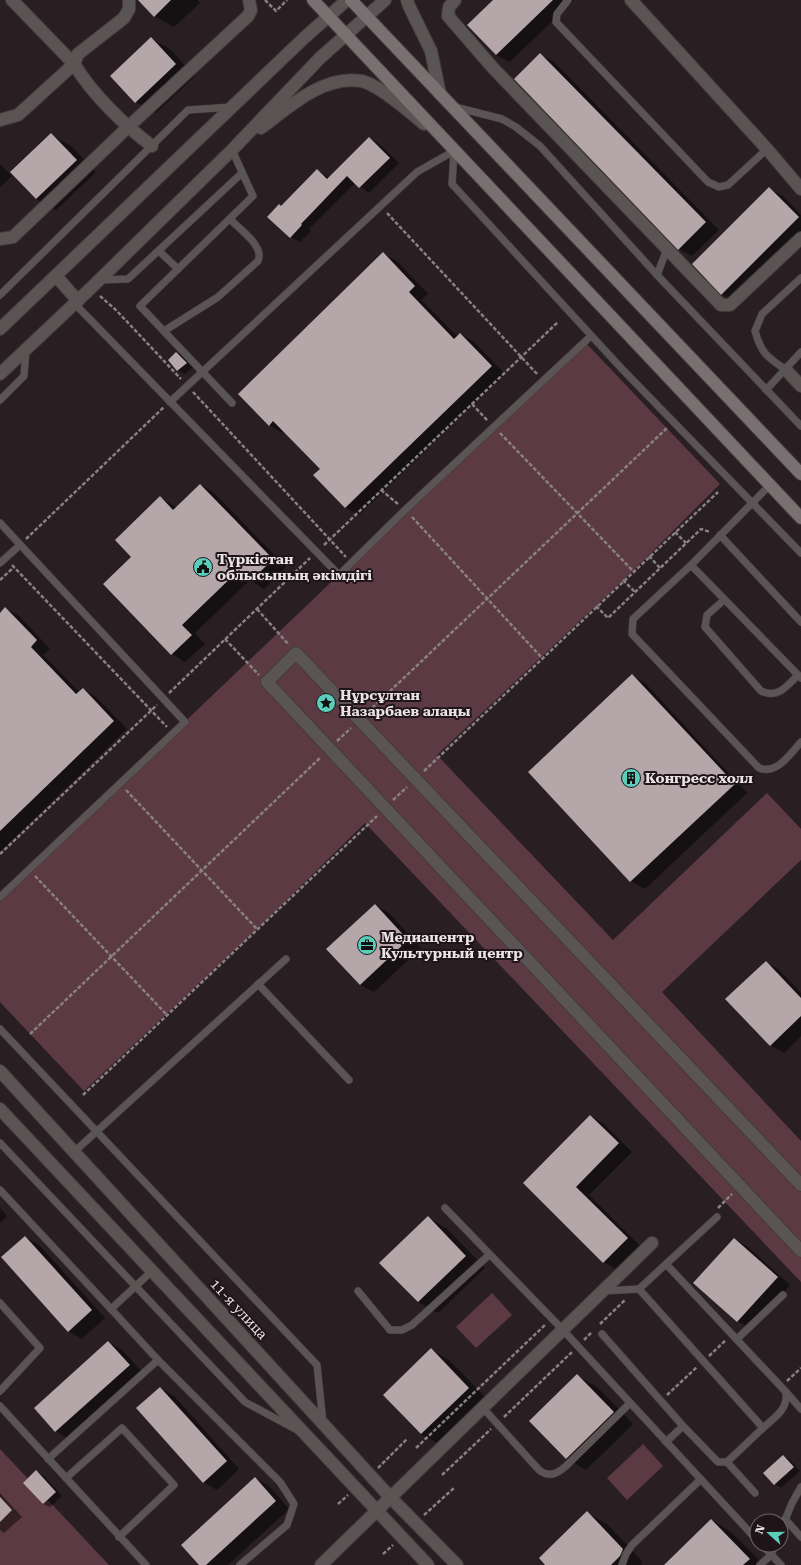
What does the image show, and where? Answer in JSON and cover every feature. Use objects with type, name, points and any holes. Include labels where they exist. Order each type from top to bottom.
[{"type":"street","points":[[12,0],[74,64],[81,75],[127,128],[152,146]]},
{"type":"street","points":[[0,120],[18,115],[74,64],[78,54],[124,18],[129,9],[129,0]]},
{"type":"street","points":[[0,239],[13,237],[127,128],[248,16],[250,10],[249,0]]},
{"type":"street","points":[[313,0],[801,518]]},
{"type":"street","points":[[0,329],[232,107],[328,16],[347,0]]},
{"type":"street","points":[[351,0],[801,474]]},
{"type":"street","points":[[0,374],[95,284],[232,150],[320,58],[385,0]]},
{"type":"street","points":[[407,0],[430,51],[440,94]]},
{"type":"street","points":[[455,0],[449,7],[448,16],[493,68],[721,305],[730,305],[801,238]]},
{"type":"street","points":[[630,0],[767,149],[801,189]]},
{"type":"street","points":[[232,150],[315,90],[334,83],[362,81],[407,109],[454,151]]},
{"type":"street","points":[[56,276],[76,302]]},
{"type":"street","points":[[786,370],[801,386]]},
{"type":"street","points":[[801,1186],[296,653],[267,682],[801,1251]]},
{"type":"street","name":"11-я улица","points":[[0,1071],[391,1498],[457,1565]]},
{"type":"street","points":[[0,1108],[428,1565]]},
{"type":"street","points":[[321,1565],[652,1243]]},
{"type":"lane","points":[[568,0],[557,14],[556,22],[708,182],[719,187],[728,184],[767,149]]},
{"type":"lane","points":[[452,106],[502,119],[540,146],[657,275],[801,426]]},
{"type":"lane","points":[[0,295],[188,110],[232,107]]},
{"type":"lane","points":[[232,150],[253,196],[140,306],[232,403]]},
{"type":"lane","points":[[170,402],[416,172],[454,151]]},
{"type":"lane","points":[[454,151],[452,184],[632,380],[753,502],[801,553]]},
{"type":"lane","points":[[95,284],[128,279],[242,173]]},
{"type":"lane","points":[[164,331],[218,297],[258,261],[260,256],[258,247],[230,219]]},
{"type":"lane","points":[[657,275],[667,249]]},
{"type":"lane","points":[[159,250],[178,269]]},
{"type":"lane","points":[[786,370],[772,360],[759,347],[754,331],[762,314],[801,278]]},
{"type":"lane","points":[[76,302],[170,402],[339,575],[405,510],[591,336]]},
{"type":"lane","points":[[0,400],[24,376],[26,349]]},
{"type":"lane","points":[[766,390],[801,352]]},
{"type":"lane","points":[[770,485],[691,565],[633,619],[632,634],[759,768],[764,770],[779,766],[801,742]]},
{"type":"lane","points":[[0,523],[185,722],[0,897]]},
{"type":"lane","points":[[720,535],[801,622]]},
{"type":"lane","points":[[3,560],[20,545]]},
{"type":"lane","points":[[691,565],[800,677],[780,693],[773,694],[761,691],[704,627],[707,615],[724,600]]},
{"type":"lane","points":[[74,1152],[286,959]]},
{"type":"lane","points":[[258,984],[349,1080]]},
{"type":"lane","points":[[0,1029],[317,1365],[323,1423]]},
{"type":"lane","points":[[0,1143],[245,1402],[306,1435]]},
{"type":"lane","points":[[0,1190],[158,1360],[280,1482],[294,1504],[287,1525],[240,1565]]},
{"type":"lane","points":[[445,1208],[489,1255],[552,1318],[749,1531]]},
{"type":"lane","points":[[603,1290],[639,1289],[717,1217]]},
{"type":"lane","points":[[358,1291],[390,1330],[402,1330],[412,1325],[489,1255]]},
{"type":"lane","points":[[666,1264],[801,1409]]},
{"type":"lane","points":[[111,1309],[152,1271]]},
{"type":"lane","points":[[639,1289],[763,1428]]},
{"type":"lane","points":[[737,1339],[783,1295]]},
{"type":"lane","points":[[0,1303],[40,1348],[0,1391]]},
{"type":"lane","points":[[602,1334],[682,1426],[718,1462],[727,1462],[782,1410],[787,1402],[783,1389]]},
{"type":"lane","points":[[48,1459],[158,1360]]},
{"type":"lane","points":[[483,1408],[539,1470],[544,1474],[551,1475],[557,1473],[566,1466],[630,1403]]},
{"type":"lane","points":[[0,1406],[146,1565]]},
{"type":"lane","points":[[666,1442],[682,1426]]},
{"type":"lane","points":[[66,1478],[122,1428],[174,1485],[119,1537]]},
{"type":"lane","points":[[727,1462],[755,1493]]},
{"type":"lane","points":[[622,1565],[626,1554],[632,1545],[701,1479]]},
{"type":"lane","points":[[789,1513],[798,1498],[801,1487]]},
{"type":"lane","points":[[789,1524],[801,1537]]},
{"type":"lane","points":[[760,1565],[771,1555],[781,1565]]},
{"type":"path","points":[[265,0],[276,11],[287,0]]},
{"type":"path","points":[[380,206],[543,381]]},
{"type":"path","points":[[95,284],[116,310],[352,563]]},
{"type":"path","points":[[0,854],[558,322]]},
{"type":"path","points":[[20,545],[170,402]]},
{"type":"path","points":[[472,404],[633,571]]},
{"type":"path","points":[[381,490],[405,510],[542,658]]},
{"type":"path","points":[[83,1095],[623,580],[718,492]]},
{"type":"path","points":[[596,606],[608,618],[701,529],[720,535]]},
{"type":"path","points":[[675,532],[686,543]]},
{"type":"path","points":[[649,556],[660,568]]},
{"type":"path","points":[[3,560],[14,567],[173,734]]},
{"type":"path","points":[[0,580],[14,567]]},
{"type":"path","points":[[623,580],[635,592]]},
{"type":"path","points":[[257,609],[296,653]]},
{"type":"path","points":[[225,639],[267,682]]},
{"type":"path","points":[[120,783],[257,929]]},
{"type":"path","points":[[29,870],[167,1015]]},
{"type":"path","points":[[416,1448],[552,1318]]},
{"type":"path","points":[[783,1389],[801,1368]]},
{"type":"path","points":[[371,1475],[407,1439]]},
{"type":"path","points":[[416,1523],[454,1488]]},
{"type":"shaded area","points":[[584,341],[720,484],[633,571],[437,755],[613,940],[767,793],[801,829],[801,860],[662,992],[801,1141],[801,1282],[365,823],[257,929],[84,1091],[0,1002],[0,898]]},
{"type":"shaded area","points":[[492,1293],[512,1315],[476,1348],[456,1327]]},
{"type":"shaded area","points":[[643,1444],[663,1466],[627,1500],[607,1478]]},
{"type":"shaded area","points":[[0,1449],[109,1565],[0,1565]]},
{"type":"building","points":[[138,0],[171,0],[154,17]]},
{"type":"building","points":[[493,0],[553,0],[496,55],[467,25]]},
{"type":"building","points":[[151,37],[176,64],[135,103],[110,76]]},
{"type":"building","points":[[540,53],[706,222],[678,250],[514,79]]},
{"type":"building","points":[[51,133],[77,160],[36,199],[10,172]]},
{"type":"building","points":[[369,137],[390,158],[359,188],[347,176],[301,224],[302,225],[290,238],[267,217],[279,204],[281,206],[317,169],[327,179]]},
{"type":"building","points":[[769,187],[799,217],[721,295],[692,264]]},
{"type":"building","points":[[383,252],[415,286],[409,292],[454,339],[460,333],[492,366],[345,508],[313,475],[320,469],[273,421],[269,426],[238,394]]},
{"type":"building","points":[[176,352],[187,363],[177,371],[168,360]]},
{"type":"building","name":"Түркістан облысының әкімдігі","points":[[200,484],[273,559],[250,582],[239,570],[182,625],[192,635],[171,655],[103,584],[131,557],[115,540],[160,496],[173,510]]},
{"type":"building","points":[[5,607],[37,640],[31,647],[76,694],[83,688],[114,721],[0,831],[0,613]]},
{"type":"building","name":"Конгресс холл","points":[[632,674],[735,784],[630,882],[528,772]]},
{"type":"building","name":"Медиацентр Культурный центр","points":[[375,904],[408,940],[360,985],[326,949]]},
{"type":"building","points":[[766,961],[801,998],[801,1016],[770,1046],[725,999]]},
{"type":"building","points":[[590,1115],[619,1143],[576,1187],[628,1238],[603,1263],[523,1183]]},
{"type":"building","points":[[428,1216],[466,1256],[418,1302],[379,1263]]},
{"type":"building","points":[[25,1236],[92,1310],[68,1332],[1,1257]]},
{"type":"building","points":[[734,1238],[778,1277],[737,1322],[693,1283]]},
{"type":"building","points":[[108,1341],[130,1365],[55,1432],[34,1408]]},
{"type":"building","points":[[431,1348],[469,1388],[421,1434],[383,1395]]},
{"type":"building","points":[[577,1374],[614,1412],[566,1459],[529,1421]]},
{"type":"building","points":[[160,1387],[227,1461],[203,1483],[136,1408]]},
{"type":"building","points":[[783,1455],[794,1467],[774,1485],[763,1473]]},
{"type":"building","points":[[36,1470],[56,1492],[43,1504],[23,1483]]},
{"type":"building","points":[[255,1477],[276,1501],[206,1565],[199,1565],[181,1545]]},
{"type":"building","points":[[0,1497],[12,1510],[0,1522]]},
{"type":"building","points":[[587,1511],[623,1549],[620,1556],[611,1565],[545,1565],[539,1558]]},
{"type":"building","points":[[711,1519],[750,1559],[743,1565],[664,1565]]},
{"type":"place","name":"Түркістан облысының әкімдігі","points":[[203,567]]},
{"type":"place","name":"Нұрсұлтан Назарбаев алаңы","points":[[326,703]]},
{"type":"place","name":"Конгресс холл","points":[[631,778]]},
{"type":"place","name":"Медиацентр Культурный центр","points":[[367,945]]}]
